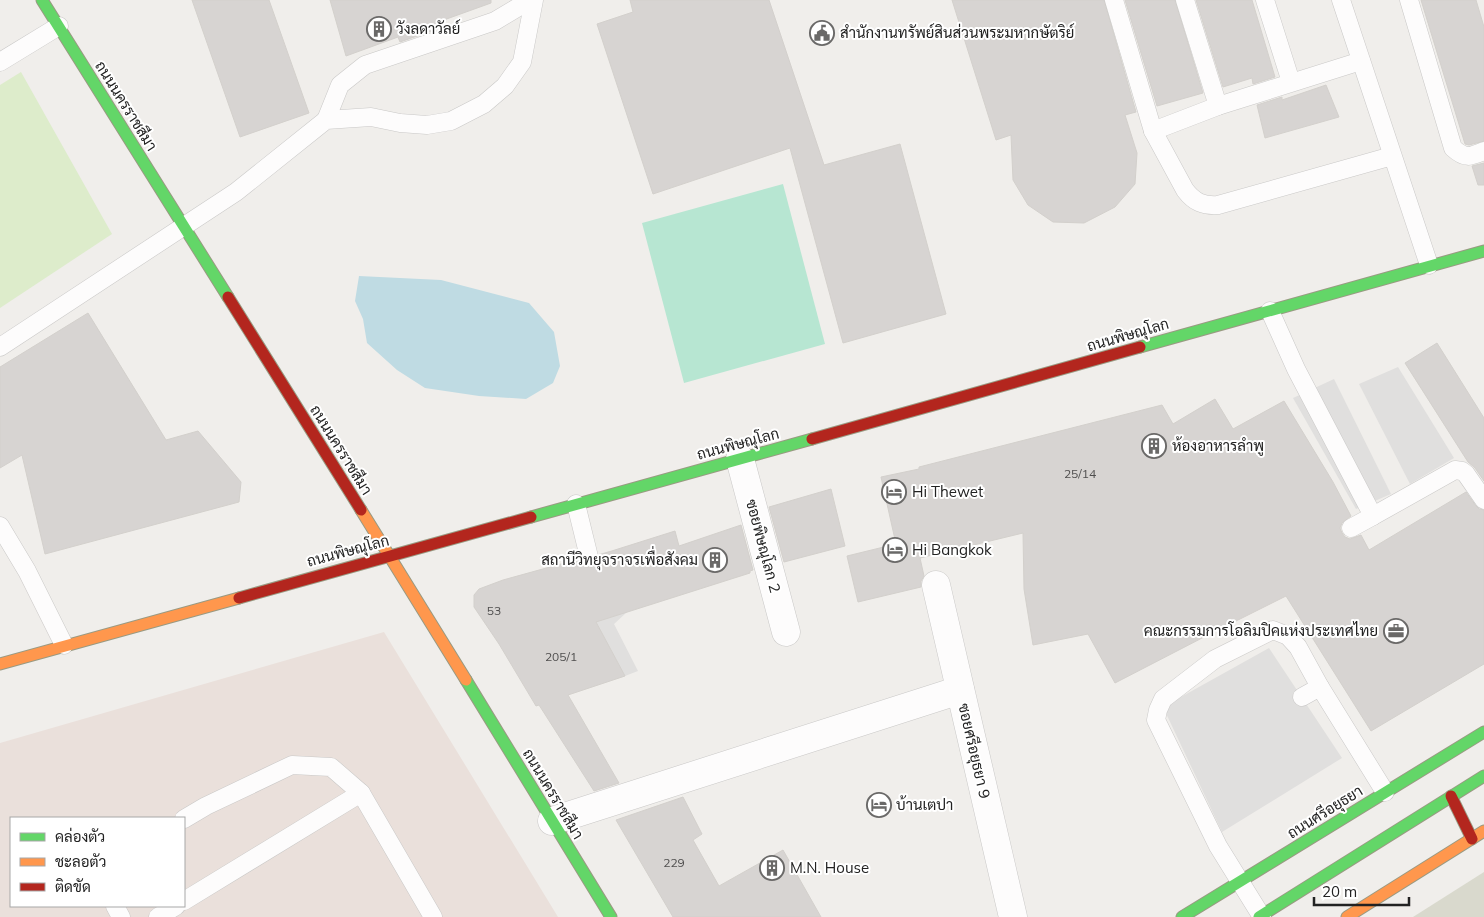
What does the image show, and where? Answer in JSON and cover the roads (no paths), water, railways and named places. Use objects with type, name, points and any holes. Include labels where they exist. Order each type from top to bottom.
[{"type":"main road","name":"ถนนนครราชสีมา","points":[[42,0],[390,556],[611,917]]},
{"type":"main road","name":"ถนนพิษณุโลก","points":[[0,664],[1270,311],[1428,265],[1484,251]]},
{"type":"main road","name":"ถนนศรีอยุธยา","points":[[1182,917],[1385,792],[1466,748],[1484,732]]},
{"type":"main road","points":[[1261,917],[1452,796],[1481,774]]},
{"type":"main road","points":[[1452,796],[1472,838]]},
{"type":"main road","points":[[1347,917],[1484,831]]},
{"type":"street","name":"ซอยพิษณุโลก 2","points":[[740,459],[786,632]]},
{"type":"street","name":"ซอยศรีอยุธยา 9","points":[[936,584],[1013,917]]},
{"type":"street","points":[[552,821],[960,690]]},
{"type":"lane","points":[[0,346],[236,192],[326,120],[340,85],[365,65],[495,21],[530,0]]},
{"type":"lane","points":[[326,120],[371,117],[400,123],[427,125],[451,121],[484,104],[506,86],[522,62],[534,0]]},
{"type":"lane","points":[[1114,0],[1152,131],[1192,198],[1202,204],[1218,205],[1392,156]]},
{"type":"lane","points":[[1186,0],[1218,106]]},
{"type":"lane","points":[[1265,0],[1291,82]]},
{"type":"lane","points":[[1341,0],[1428,265]]},
{"type":"lane","points":[[1408,0],[1453,148],[1463,155],[1469,156],[1484,151]]},
{"type":"lane","points":[[0,62],[59,26]]},
{"type":"lane","points":[[1152,131],[1218,106],[1361,61]]},
{"type":"lane","points":[[1270,311],[1296,369],[1373,516]]},
{"type":"lane","points":[[1351,528],[1454,470],[1466,474],[1484,500]]},
{"type":"lane","points":[[576,504],[589,557]]},
{"type":"lane","points":[[0,526],[27,570],[64,646]]},
{"type":"lane","points":[[1261,917],[1218,846],[1186,767],[1156,720],[1163,699],[1215,659],[1273,630],[1288,636],[1298,647],[1320,687],[1385,792]]},
{"type":"lane","points":[[1302,697],[1320,687]]},
{"type":"lane","points":[[185,818],[206,806],[292,765],[331,767],[361,793],[433,917]]},
{"type":"lane","points":[[185,900],[361,793]]},
{"type":"lane","points":[[158,917],[174,907]]},
{"type":"water","points":[[359,276],[441,280],[529,303],[554,332],[560,366],[553,383],[526,399],[479,396],[425,388],[397,370],[367,343],[363,319],[355,301]]},
{"type":"place","name":"วังลดาวัลย์","points":[[379,29]]},
{"type":"place","name":"สำนักงานทรัพย์สินส่วนพระมหากษัตริย์","points":[[822,33]]},
{"type":"place","name":"ห้องอาหารลำพู","points":[[1154,446]]},
{"type":"place","name":"Hi Thewet","points":[[894,492]]},
{"type":"place","name":"Hi Bangkok","points":[[895,550]]},
{"type":"place","name":"สถานีวิทยุจราจรเพื่อสังคม","points":[[715,560]]},
{"type":"place","name":"คณะกรรมการโอลิมปิคแห่งประเทศไทย","points":[[1396,631]]},
{"type":"place","name":"บ้านเตปา","points":[[879,805]]},
{"type":"place","name":"M.N. House","points":[[772,868]]}]
